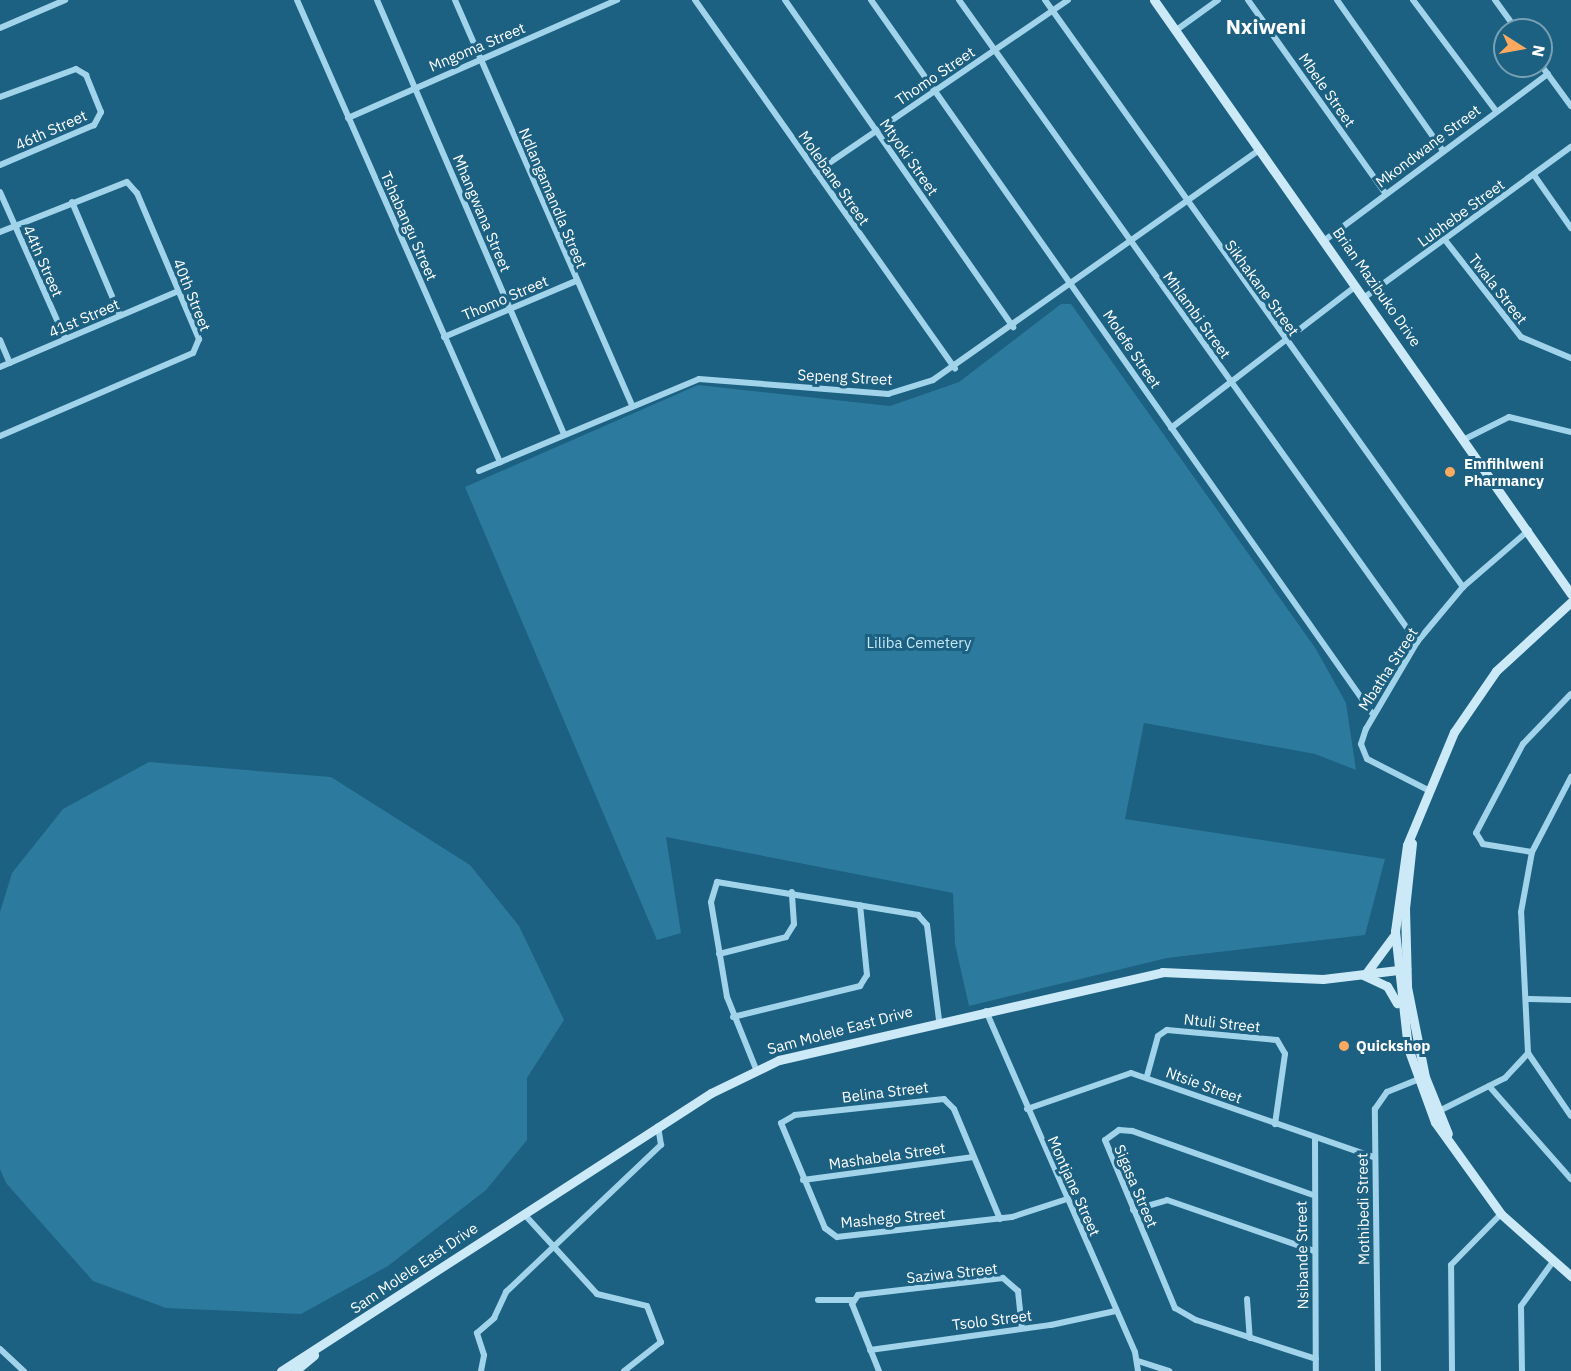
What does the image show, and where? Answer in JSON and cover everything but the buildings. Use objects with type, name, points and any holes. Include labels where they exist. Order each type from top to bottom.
[{"type":"street","points":[[0,28],[54,2],[65,0]]},
{"type":"street","name":"Tshabangu Street","points":[[297,0],[500,462]]},
{"type":"street","name":"Mhangwana Street","points":[[377,0],[416,86],[564,435]]},
{"type":"street","name":"Ndlangamandla Street","points":[[455,0],[632,405]]},
{"type":"street","name":"Mngoma Street","points":[[348,118],[416,86],[617,0]]},
{"type":"street","name":"Molebane Street","points":[[695,0],[955,369]]},
{"type":"street","name":"Mtyoki Street","points":[[785,0],[1013,327]]},
{"type":"street","name":"Molefe Street","points":[[871,0],[934,92],[1072,282],[1171,428],[1372,713]]},
{"type":"street","name":"Mhlambi Street","points":[[959,0],[1417,642]]},
{"type":"street","name":"Sikhakane Street","points":[[1045,0],[1186,203],[1463,588]]},
{"type":"street","name":"Thomo Street","points":[[816,172],[1068,0]]},
{"type":"street","name":"Brian Mazibuko Drive","points":[[1155,0],[1529,530],[1571,594]]},
{"type":"street","points":[[1175,31],[1218,0]]},
{"type":"street","name":"Mbele Street","points":[[1248,0],[1385,193]]},
{"type":"street","points":[[1336,0],[1443,151]]},
{"type":"street","points":[[1413,0],[1496,111]]},
{"type":"street","points":[[1495,0],[1508,18]]},
{"type":"street","name":"46th Street","points":[[0,97],[67,69],[86,75],[100,107],[97,122],[0,165]]},
{"type":"street","name":"Mkondwane Street","points":[[1325,240],[1385,193],[1542,78]]},
{"type":"street","points":[[1551,78],[1571,106]]},
{"type":"street","name":"Lubhebe Street","points":[[1365,297],[1571,147]]},
{"type":"street","name":"Sepeng Street","points":[[479,471],[632,405],[699,379],[888,394],[955,369],[1072,282],[1260,149]]},
{"type":"street","points":[[1534,175],[1571,228]]},
{"type":"street","name":"40th Street","points":[[0,232],[117,182],[131,184],[198,336],[193,353],[0,436]]},
{"type":"street","name":"44th Street","points":[[0,192],[65,338]]},
{"type":"street","points":[[72,202],[120,315]]},
{"type":"street","name":"Twala Street","points":[[1445,240],[1521,337],[1571,358]]},
{"type":"street","name":"Thomo Street","points":[[444,337],[576,281]]},
{"type":"street","points":[[1171,428],[1286,343],[1357,285]]},
{"type":"street","name":"41st Street","points":[[0,367],[178,291]]},
{"type":"street","points":[[0,340],[10,363]]},
{"type":"street","points":[[1465,439],[1509,417],[1569,431],[1571,437]]},
{"type":"street","name":"Mbatha Street","points":[[1426,789],[1362,752],[1372,713],[1417,642],[1463,588],[1529,530]]},
{"type":"street","points":[[1571,602],[1527,639],[1483,688],[1426,789],[1403,863],[1395,931],[1387,952],[1363,973],[1387,986],[1400,1010],[1421,1078],[1453,1148],[1501,1214],[1552,1263],[1571,1276]]},
{"type":"street","points":[[1532,852],[1483,844],[1476,833],[1523,744],[1571,694]]},
{"type":"street","points":[[1571,777],[1532,852],[1521,912],[1529,999],[1528,1053],[1571,1116]]},
{"type":"street","points":[[1400,1010],[1400,969],[1412,835]]},
{"type":"street","points":[[756,1069],[733,1017],[719,954],[711,902],[717,882],[792,892],[918,915],[925,922],[939,1020]]},
{"type":"street","points":[[719,954],[786,937],[794,924],[792,892]]},
{"type":"street","points":[[733,1017],[860,986],[867,975],[860,905]]},
{"type":"street","points":[[1395,931],[1421,1078],[1453,1148]]},
{"type":"street","name":"Sam Molele East Drive","points":[[281,1371],[658,1126],[756,1069],[939,1020],[1171,971],[1300,979],[1400,969]]},
{"type":"street","points":[[1529,999],[1571,1000]]},
{"type":"street","name":"Montjane Street","points":[[986,1011],[1138,1361],[1138,1371]]},
{"type":"street","name":"Ntuli Street","points":[[1147,1076],[1158,1036],[1167,1030],[1277,1040],[1285,1054],[1275,1124]]},
{"type":"street","points":[[1438,1111],[1489,1086],[1528,1053]]},
{"type":"street","name":"Ntsie Street","points":[[1027,1109],[1118,1073],[1147,1076],[1315,1139],[1374,1156]]},
{"type":"street","name":"Mothibedi Street","points":[[1378,1371],[1375,1109],[1387,1092],[1421,1078]]},
{"type":"street","points":[[1489,1086],[1571,1179]]},
{"type":"street","name":"Belina Street","points":[[782,1133],[781,1123],[795,1115],[937,1098],[954,1109],[1000,1219]]},
{"type":"street","points":[[481,1371],[484,1355],[478,1331],[494,1318],[518,1276],[661,1145],[658,1126]]},
{"type":"street","name":"Sigasa Street","points":[[1313,1195],[1119,1130],[1106,1146],[1175,1308],[1250,1338],[1316,1359]]},
{"type":"street","name":"Mashego Street","points":[[782,1133],[825,1228],[837,1237],[1000,1219],[1067,1199]]},
{"type":"street","name":"Nsibande Street","points":[[1315,1139],[1313,1195],[1316,1371]]},
{"type":"street","name":"Mashabela Street","points":[[803,1180],[973,1157]]},
{"type":"street","points":[[1133,1210],[1167,1200],[1314,1251]]},
{"type":"street","points":[[524,1214],[549,1246],[597,1294],[647,1306],[661,1342],[624,1371]]},
{"type":"street","points":[[1452,1371],[1451,1265],[1501,1214]]},
{"type":"street","points":[[1522,1371],[1521,1306],[1552,1263]]},
{"type":"street","name":"Saziwa Street","points":[[818,1300],[852,1302],[1003,1278],[1018,1291],[1022,1328]]},
{"type":"street","points":[[1246,1299],[1250,1338]]},
{"type":"street","points":[[852,1302],[879,1371]]},
{"type":"street","name":"Tsolo Street","points":[[870,1350],[1022,1328],[1116,1311]]},
{"type":"street","name":"Sam Molele East Drive","points":[[295,1371],[321,1347]]},
{"type":"street","points":[[0,1349],[24,1371]]},
{"type":"street","points":[[1138,1361],[1169,1371]]},
{"type":"green space","name":"Liliba Cemetery","points":[[1061,304],[1071,304],[1316,649],[1346,703],[1356,770],[1315,754],[1144,723],[1125,819],[1385,859],[1365,935],[1167,958],[969,1006],[955,944],[953,893],[666,837],[681,933],[657,940],[465,487],[698,385],[890,406],[959,382]]},
{"type":"green space","points":[[149,762],[331,777],[470,865],[519,926],[564,1020],[527,1078],[527,1140],[486,1190],[388,1266],[301,1314],[166,1308],[93,1281],[6,1183],[0,1169],[0,912],[12,873],[63,809]]},
{"type":"place","name":"Emfihlweni Pharmancy","points":[[1450,472]]},
{"type":"place","name":"Quickshop","points":[[1344,1046]]},
{"type":"district","name":"Nxiweni","points":[[1266,26]]}]
